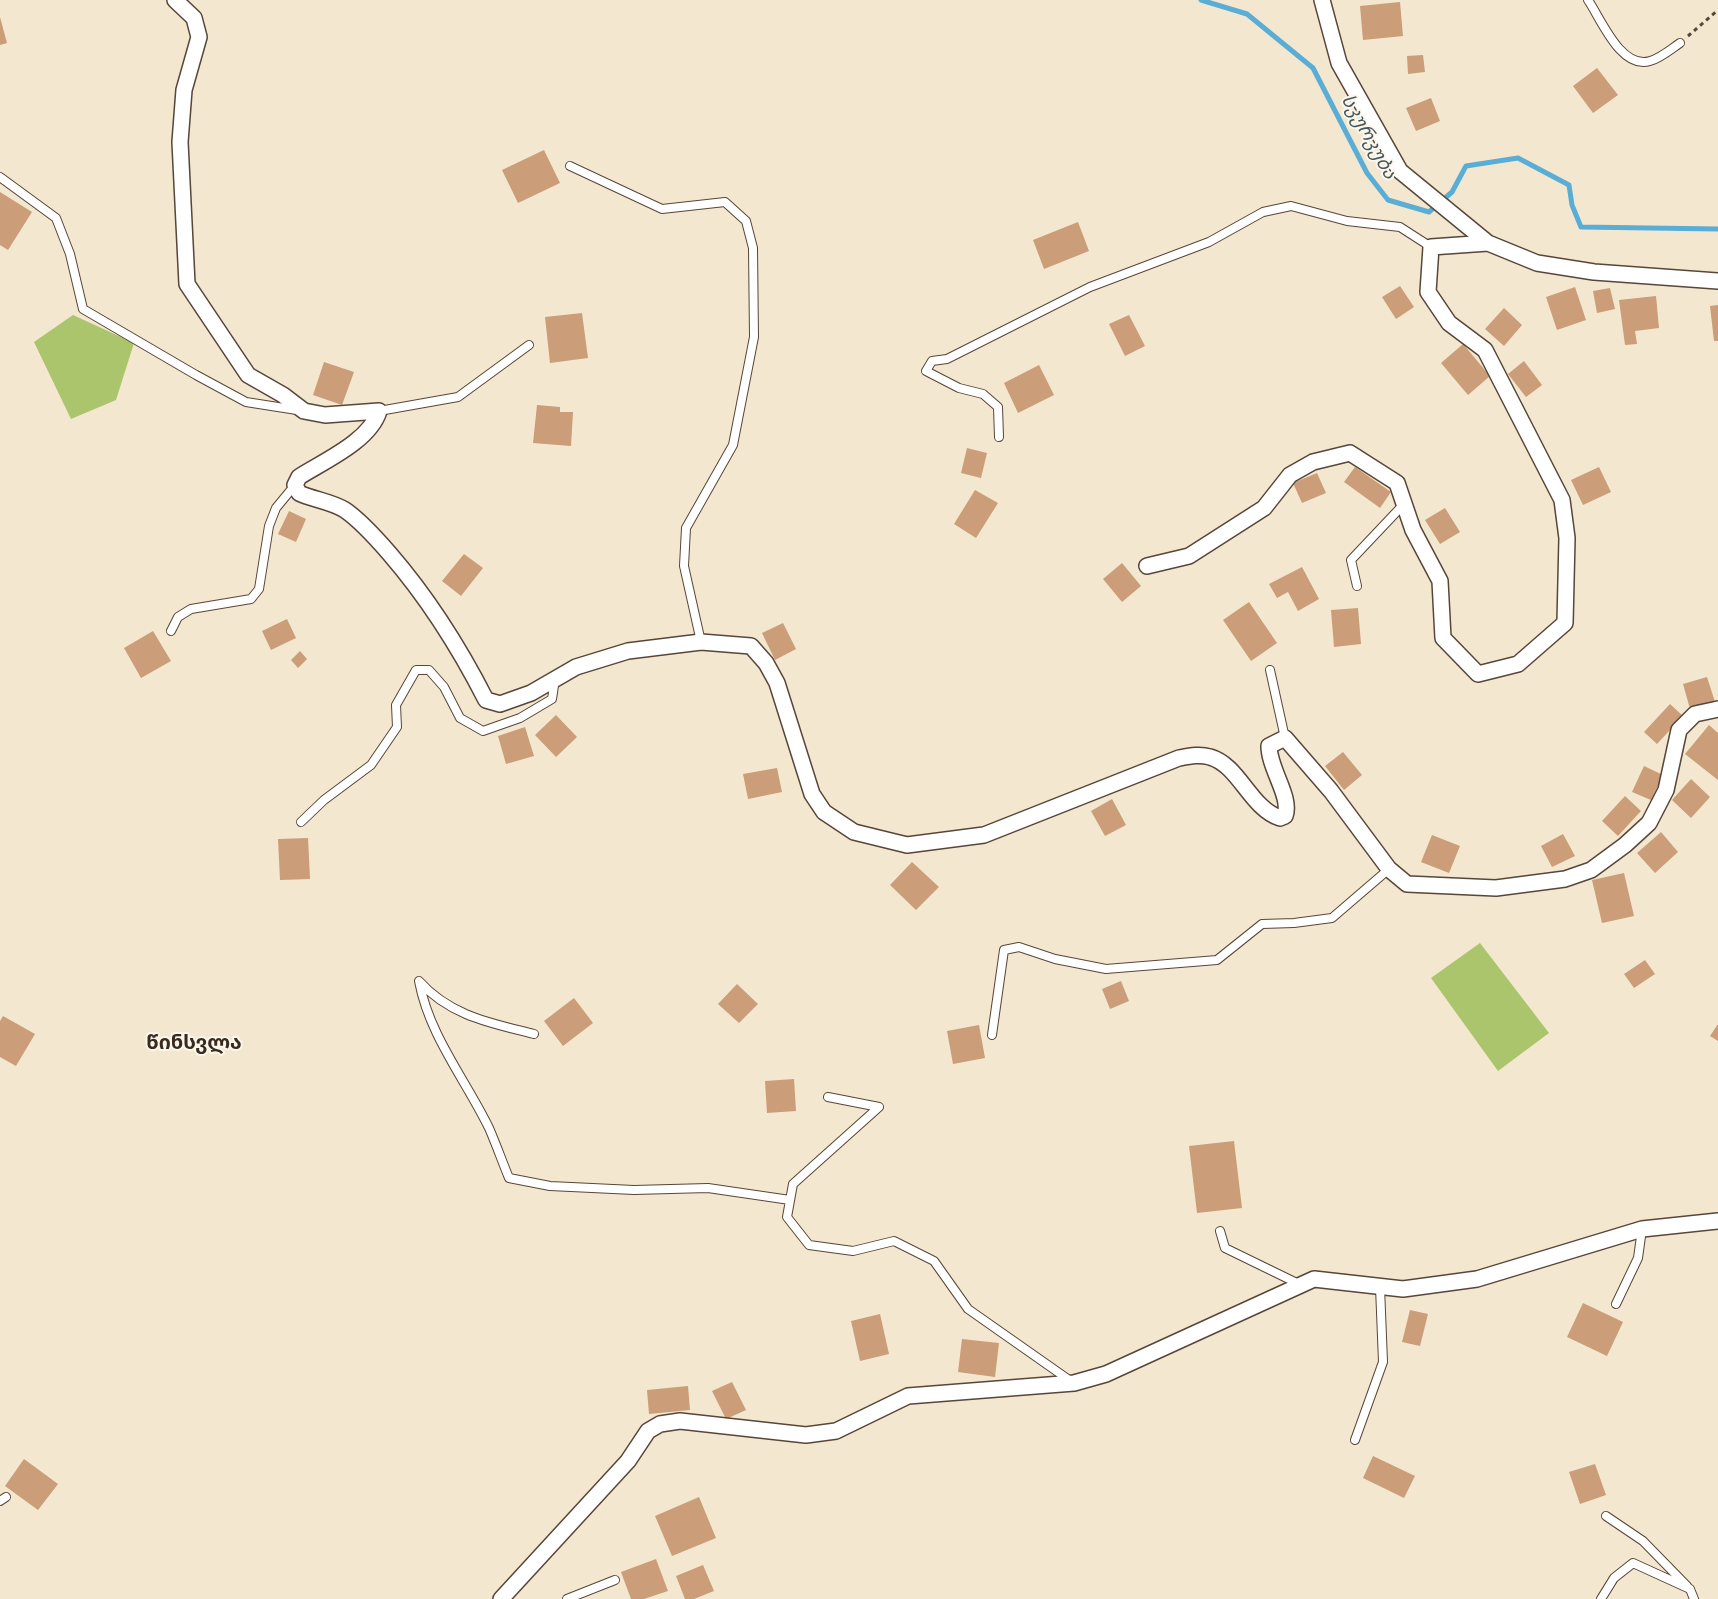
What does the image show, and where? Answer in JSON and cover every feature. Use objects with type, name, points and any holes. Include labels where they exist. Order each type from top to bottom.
[{"type":"street","points":[[175,0],[194,18],[199,37],[184,90],[180,142],[187,284],[248,375],[283,395],[304,411],[325,415],[379,411],[375,423],[361,438],[299,477],[295,485],[298,493],[326,501],[346,511],[376,539],[415,583],[447,630],[486,700],[500,704],[531,693],[576,667],[628,651],[701,642],[751,646],[766,663],[777,683],[812,794],[824,812],[854,832],[907,845],[984,835],[1179,758],[1199,755],[1213,758],[1230,770],[1270,815],[1280,818],[1286,816],[1288,808],[1273,771],[1268,746],[1285,738],[1330,791],[1389,870],[1407,884],[1496,888],[1565,879],[1591,870],[1649,823],[1666,790],[1679,730],[1695,714],[1718,709]]},
{"type":"street","points":[[1322,0],[1339,63],[1400,171],[1488,243],[1537,263],[1594,272],[1718,281]]},
{"type":"street","points":[[1147,566],[1189,556],[1264,508],[1290,475],[1313,462],[1350,453],[1397,483],[1413,530],[1440,581],[1443,638],[1478,674],[1518,664],[1565,623],[1567,538],[1562,500],[1485,350],[1449,323],[1428,292],[1431,247],[1488,243]]},
{"type":"street","points":[[501,1599],[628,1461],[648,1431],[660,1424],[680,1421],[806,1435],[836,1431],[908,1396],[1074,1384],[1106,1374],[1314,1279],[1403,1289],[1477,1279],[1642,1229],[1718,1221]]},
{"type":"lane","points":[[1588,0],[1615,45],[1638,62],[1649,62],[1680,43]]},
{"type":"lane","points":[[570,166],[662,209],[725,202],[746,221],[753,248],[754,337],[733,445],[686,528],[684,566],[701,642]]},
{"type":"lane","points":[[0,177],[56,218],[70,254],[83,309],[246,402],[304,411]]},
{"type":"lane","points":[[999,438],[998,407],[983,394],[959,388],[926,371],[932,361],[947,359],[1090,287],[1209,242],[1263,212],[1291,206],[1347,222],[1400,227],[1431,247]]},
{"type":"lane","points":[[379,411],[458,397],[529,345]]},
{"type":"lane","points":[[171,632],[178,617],[191,609],[250,599],[260,589],[269,526],[276,508],[295,485]]},
{"type":"lane","points":[[1357,586],[1351,560],[1404,504]]},
{"type":"lane","points":[[302,822],[324,800],[371,765],[397,727],[396,705],[416,670],[429,670],[444,687],[460,718],[483,731],[520,718],[552,699],[555,679]]},
{"type":"lane","points":[[1270,670],[1285,738]]},
{"type":"lane","points":[[992,1035],[1004,950],[1018,948],[1054,960],[1106,969],[1217,960],[1262,924],[1294,923],[1332,918],[1389,870]]},
{"type":"lane","points":[[534,1034],[474,1019],[431,994],[419,981],[422,998],[451,1062],[488,1127],[509,1178],[550,1186],[634,1190],[708,1188],[790,1200]]},
{"type":"lane","points":[[828,1097],[879,1108],[793,1184],[787,1217],[809,1245],[853,1251],[894,1241],[934,1261],[968,1309],[1074,1384]]},
{"type":"lane","points":[[1616,1304],[1638,1258],[1642,1229]]},
{"type":"lane","points":[[1220,1231],[1224,1248],[1301,1285]]},
{"type":"lane","points":[[1355,1440],[1383,1362],[1380,1287]]},
{"type":"lane","points":[[1606,1516],[1643,1542],[1690,1589],[1694,1599]]},
{"type":"lane","points":[[1601,1599],[1614,1578],[1633,1563],[1690,1589]]},
{"type":"lane","points":[[567,1599],[615,1580]]},
{"type":"path","points":[[1680,43],[1718,10]]},
{"type":"green space","points":[[73,315],[134,343],[116,400],[71,419],[34,342]]},
{"type":"green space","points":[[1480,943],[1549,1033],[1498,1071],[1431,978]]},
{"type":"building","points":[[1400,2],[1403,36],[1363,40],[1360,6]]},
{"type":"building","points":[[0,17],[7,43],[0,45]]},
{"type":"building","points":[[1423,55],[1425,72],[1408,74],[1407,56]]},
{"type":"building","points":[[1597,68],[1618,95],[1593,113],[1573,86]]},
{"type":"building","points":[[1431,98],[1440,121],[1416,131],[1406,108]]},
{"type":"building","points":[[544,150],[560,183],[518,203],[502,170]]},
{"type":"building","points":[[0,192],[32,212],[8,250],[0,245]]},
{"type":"building","points":[[1078,222],[1089,251],[1044,269],[1033,240]]},
{"type":"building","points":[[1400,286],[1414,307],[1396,319],[1382,297]]},
{"type":"building","points":[[1575,287],[1586,320],[1557,330],[1546,297]]},
{"type":"building","points":[[1610,288],[1615,309],[1597,313],[1593,291]]},
{"type":"building","points":[[1656,296],[1659,328],[1635,331],[1637,344],[1625,345],[1619,300]]},
{"type":"building","points":[[1718,305],[1718,341],[1714,341],[1710,306]]},
{"type":"building","points":[[1504,308],[1522,325],[1504,346],[1485,329]]},
{"type":"building","points":[[582,313],[588,358],[550,363],[545,317]]},
{"type":"building","points":[[1129,315],[1145,346],[1125,356],[1109,324]]},
{"type":"building","points":[[1463,344],[1490,376],[1468,395],[1441,363]]},
{"type":"building","points":[[1524,361],[1542,385],[1526,397],[1508,374]]},
{"type":"building","points":[[324,362],[354,372],[342,405],[313,395]]},
{"type":"building","points":[[1039,365],[1054,395],[1018,413],[1004,383]]},
{"type":"building","points":[[537,405],[560,407],[560,412],[573,412],[571,446],[533,443]]},
{"type":"building","points":[[967,448],[987,453],[981,478],[961,473]]},
{"type":"building","points":[[1355,467],[1391,492],[1380,508],[1344,482]]},
{"type":"building","points":[[1599,467],[1611,492],[1583,505],[1571,480]]},
{"type":"building","points":[[1317,473],[1326,493],[1302,503],[1293,483]]},
{"type":"building","points":[[975,490],[998,503],[976,538],[954,524]]},
{"type":"building","points":[[1445,508],[1460,532],[1440,544],[1425,520]]},
{"type":"building","points":[[289,511],[306,519],[296,542],[278,534]]},
{"type":"building","points":[[464,554],[483,568],[461,596],[442,581]]},
{"type":"building","points":[[1122,563],[1141,586],[1122,602],[1103,579]]},
{"type":"building","points":[[1302,567],[1319,599],[1298,611],[1288,592],[1277,598],[1269,584]]},
{"type":"building","points":[[1249,602],[1277,643],[1251,661],[1223,620]]},
{"type":"building","points":[[1358,608],[1361,644],[1334,647],[1331,610]]},
{"type":"building","points":[[287,619],[296,638],[271,650],[262,631]]},
{"type":"building","points":[[783,623],[796,649],[775,660],[762,633]]},
{"type":"building","points":[[153,631],[171,661],[141,678],[124,648]]},
{"type":"building","points":[[300,651],[307,659],[298,668],[291,660]]},
{"type":"building","points":[[1707,677],[1715,702],[1690,709],[1683,684]]},
{"type":"building","points":[[1670,704],[1683,716],[1657,744],[1644,732]]},
{"type":"building","points":[[556,715],[577,737],[556,757],[535,735]]},
{"type":"building","points":[[1709,725],[1718,733],[1718,780],[1685,754]]},
{"type":"building","points":[[525,727],[534,756],[506,764],[498,736]]},
{"type":"building","points":[[1343,752],[1362,775],[1344,790],[1325,766]]},
{"type":"building","points":[[1644,766],[1663,775],[1651,800],[1632,792]]},
{"type":"building","points":[[777,768],[782,792],[748,799],[743,774]]},
{"type":"building","points":[[1691,779],[1710,797],[1691,818],[1672,800]]},
{"type":"building","points":[[1625,796],[1641,811],[1618,836],[1602,821]]},
{"type":"building","points":[[1112,799],[1126,825],[1105,836],[1091,811]]},
{"type":"building","points":[[1661,832],[1678,852],[1655,873],[1637,853]]},
{"type":"building","points":[[1563,834],[1575,856],[1552,867],[1541,846]]},
{"type":"building","points":[[1432,835],[1460,846],[1449,873],[1421,862]]},
{"type":"building","points":[[308,838],[310,879],[280,880],[278,839]]},
{"type":"building","points":[[912,862],[939,887],[916,910],[890,885]]},
{"type":"building","points":[[1624,873],[1634,916],[1602,923],[1592,880]]},
{"type":"building","points":[[1645,960],[1655,974],[1634,988],[1624,974]]},
{"type":"building","points":[[1121,981],[1129,1001],[1110,1009],[1102,989]]},
{"type":"building","points":[[737,984],[758,1004],[739,1023],[718,1004]]},
{"type":"building","points":[[574,998],[593,1023],[563,1046],[544,1021]]},
{"type":"building","points":[[3,1016],[35,1034],[16,1066],[0,1057],[0,1021]]},
{"type":"building","points":[[1718,1024],[1718,1041],[1710,1036]]},
{"type":"building","points":[[979,1025],[985,1058],[953,1064],[947,1031]]},
{"type":"building","points":[[794,1079],[796,1111],[767,1113],[765,1081]]},
{"type":"building","points":[[1234,1141],[1242,1208],[1197,1213],[1189,1146]]},
{"type":"building","points":[[1583,1303],[1623,1322],[1607,1356],[1567,1337]]},
{"type":"building","points":[[1410,1310],[1428,1314],[1420,1346],[1402,1342]]},
{"type":"building","points":[[880,1314],[889,1354],[860,1361],[851,1321]]},
{"type":"building","points":[[962,1339],[999,1343],[995,1377],[958,1372]]},
{"type":"building","points":[[732,1382],[746,1410],[726,1419],[712,1391]]},
{"type":"building","points":[[688,1386],[690,1410],[649,1414],[647,1390]]},
{"type":"building","points":[[1373,1456],[1415,1476],[1404,1498],[1363,1478]]},
{"type":"building","points":[[24,1459],[58,1484],[38,1510],[5,1486]]},
{"type":"building","points":[[1595,1464],[1606,1495],[1580,1504],[1569,1472]]},
{"type":"building","points":[[699,1497],[716,1538],[672,1556],[655,1516]]},
{"type":"building","points":[[656,1559],[668,1591],[644,1599],[631,1599],[621,1572]]},
{"type":"building","points":[[703,1565],[714,1591],[694,1599],[685,1599],[676,1576]]},
{"type":"waterway","name":"სკურკუბა","points":[[1201,0],[1247,14],[1313,68],[1367,173],[1388,200],[1429,212],[1452,192],[1466,166],[1518,158],[1569,185],[1572,205],[1581,227],[1718,229]]},
{"type":"district","name":"წინსვლა","points":[[194,1044]]}]
